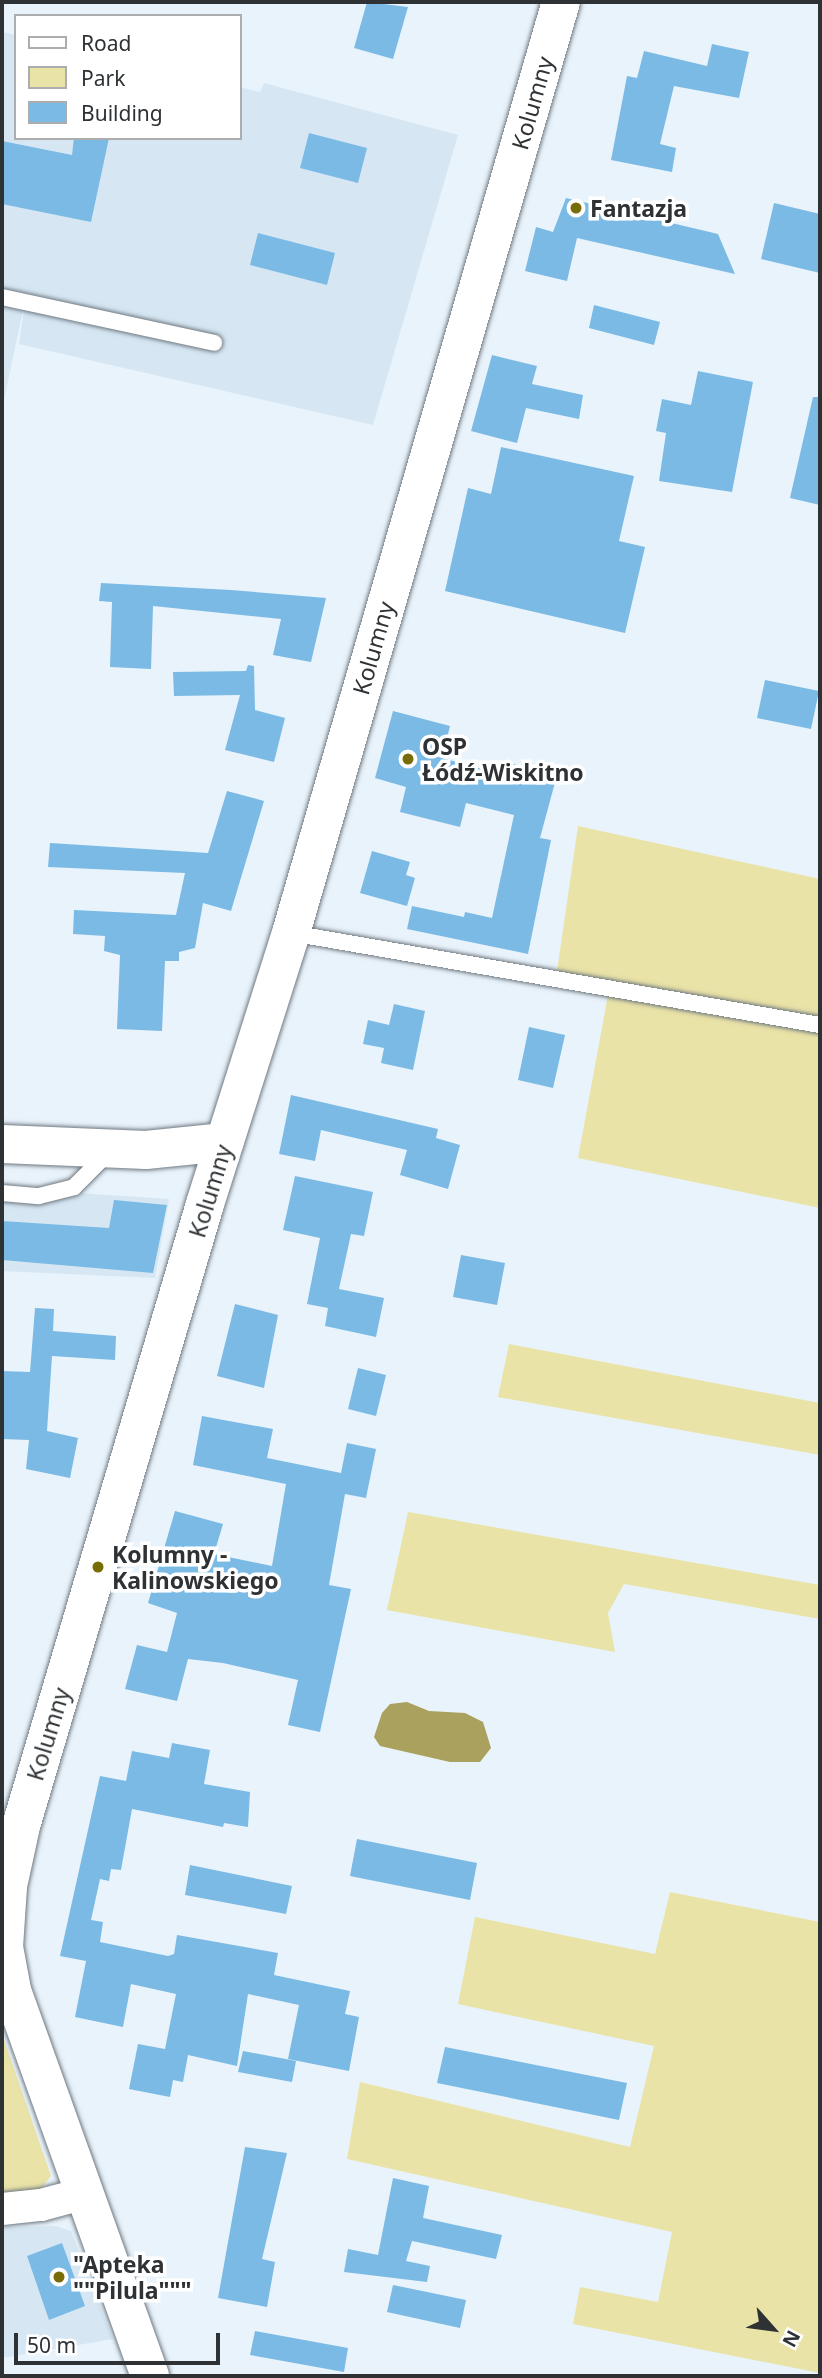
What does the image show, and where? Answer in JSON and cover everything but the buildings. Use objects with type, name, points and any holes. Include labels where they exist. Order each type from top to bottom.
[{"type":"street","name":"Kolumny","points":[[150,2376],[82,2194],[7,1969],[4,1931],[8,1886],[21,1826],[225,1142],[291,933],[561,2]]},
{"type":"street","points":[[2,1144],[111,1150],[225,1142]]},
{"type":"street","points":[[2,2209],[41,2206],[82,2194]]},
{"type":"lane","points":[[2,297],[214,343]]},
{"type":"lane","points":[[291,933],[820,1026]]},
{"type":"lane","points":[[2,1193],[39,1196],[74,1187],[111,1150]]},
{"type":"shaded area","points":[[2,32],[14,35],[14,140],[242,140],[242,88],[260,92],[264,83],[458,135],[373,425],[19,344],[26,296],[2,409]]},
{"type":"shaded area","points":[[2,1188],[169,1199],[155,1278],[2,1271]]},
{"type":"shaded area","points":[[407,1702],[429,1711],[465,1713],[483,1722],[491,1748],[480,1762],[450,1762],[380,1746],[374,1737],[382,1713],[390,1704]]},
{"type":"shaded area","points":[[56,2226],[71,2231],[113,2339],[2,2358],[2,2227]]},
{"type":"green space","points":[[578,826],[820,879],[820,1208],[578,1158],[610,984],[557,971]]},
{"type":"green space","points":[[509,1344],[820,1403],[820,1455],[498,1397]]},
{"type":"green space","points":[[408,1512],[820,1585],[820,1619],[624,1584],[608,1613],[615,1652],[387,1610]]},
{"type":"green space","points":[[670,1892],[820,1922],[820,2373],[573,2324],[580,2287],[658,2302],[672,2232],[347,2159],[360,2082],[630,2147],[654,2046],[458,2004],[475,1917],[655,1954]]},
{"type":"green space","points":[[2,2034],[51,2176],[33,2199],[2,2201]]},
{"type":"place","name":"Fantazja","points":[[576,208]]},
{"type":"place","name":"OSP Łódź-Wiskitno","points":[[408,759]]},
{"type":"place","name":"Kolumny - Kalinowskiego","points":[[98,1567]]},
{"type":"place","name":"\"Apteka \"\"Pilula\"\"\"","points":[[59,2277]]}]
